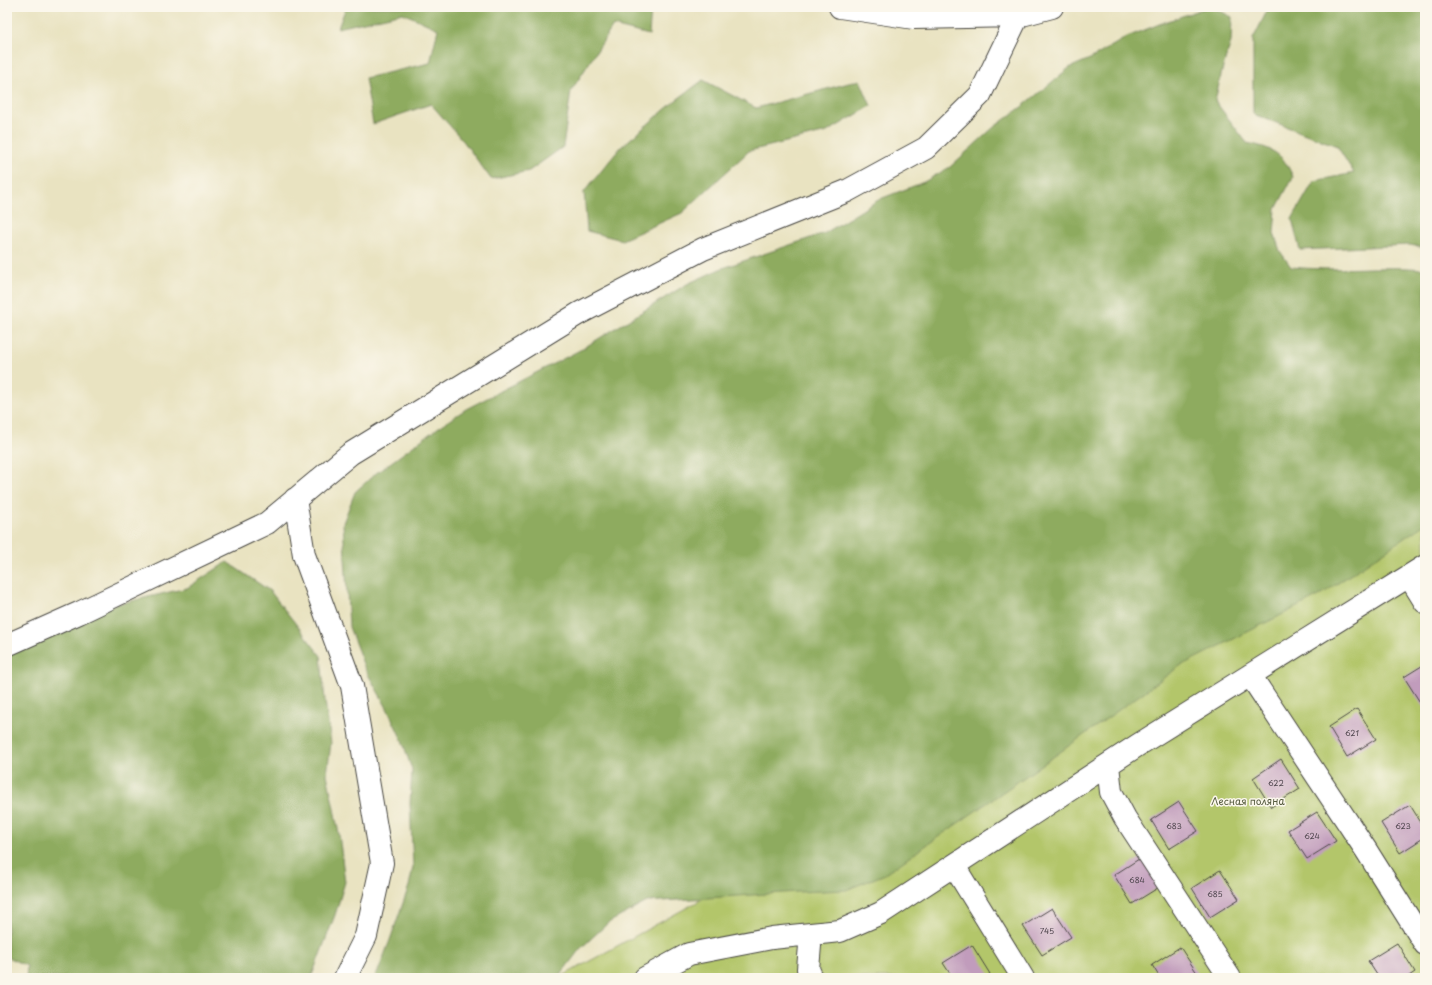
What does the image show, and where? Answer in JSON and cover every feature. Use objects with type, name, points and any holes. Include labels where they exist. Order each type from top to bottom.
[{"type":"street","points":[[840,7],[914,18],[1018,16],[1052,7]]},
{"type":"street","points":[[7,646],[86,610],[267,523],[350,454],[578,314],[703,249],[847,191],[926,148],[980,95],[1018,16]]},
{"type":"street","points":[[295,499],[304,555],[352,686],[382,863],[366,936],[345,978]]},
{"type":"street","points":[[645,978],[689,954],[772,938],[840,931],[881,913],[1108,765],[1417,571],[1425,602]]},
{"type":"street","points":[[1250,675],[1366,850],[1425,944]]},
{"type":"street","points":[[1108,765],[1111,792],[1125,818],[1230,978]]},
{"type":"street","points":[[954,866],[1023,978]]},
{"type":"street","points":[[811,934],[808,969],[812,978]]},
{"type":"green space","points":[[346,7],[637,7],[651,9],[649,35],[613,26],[571,91],[563,147],[529,171],[491,179],[464,142],[431,104],[373,124],[365,78],[430,63],[438,29],[403,13],[338,28]]},
{"type":"green space","points":[[1208,7],[1212,7],[1232,17],[1231,42],[1215,101],[1247,143],[1263,147],[1276,153],[1285,162],[1293,177],[1276,209],[1274,233],[1280,251],[1291,267],[1325,269],[1425,269],[1425,524],[1319,596],[1180,666],[1056,755],[885,874],[846,890],[647,902],[608,923],[580,949],[558,978],[374,978],[379,969],[409,886],[413,867],[410,804],[412,770],[402,740],[387,708],[365,669],[349,627],[343,523],[355,492],[375,474],[466,409],[582,349],[687,284],[720,269],[825,233],[880,199],[924,182],[950,167],[994,127],[1023,106],[1069,68],[1092,58],[1127,37]]},
{"type":"green space","points":[[1269,7],[1425,7],[1425,248],[1410,245],[1300,250],[1292,219],[1314,181],[1354,173],[1337,146],[1253,114],[1253,39]]},
{"type":"green space","points":[[703,80],[756,108],[860,80],[871,106],[827,132],[749,151],[682,213],[622,240],[587,231],[584,192],[621,147],[675,101]]},
{"type":"green space","name":"Лесная поляна","points":[[1425,501],[1425,978],[559,978]]},
{"type":"green space","points":[[227,562],[270,591],[321,656],[331,743],[327,774],[339,834],[345,882],[335,915],[311,978],[26,978],[27,966],[7,957],[7,650],[79,613],[187,588]]},
{"type":"building","points":[[1425,664],[1425,705],[1423,707],[1404,677]]},
{"type":"building","points":[[1357,709],[1376,739],[1347,757],[1329,727]]},
{"type":"building","points":[[1281,759],[1300,789],[1271,807],[1253,778]]},
{"type":"building","points":[[1179,802],[1198,831],[1169,849],[1151,820]]},
{"type":"building","points":[[1410,805],[1425,829],[1425,837],[1400,853],[1381,823]]},
{"type":"building","points":[[1317,812],[1336,841],[1307,859],[1288,830]]},
{"type":"building","points":[[1142,857],[1161,886],[1132,904],[1114,875]]},
{"type":"building","points":[[1220,870],[1239,899],[1210,917],[1192,888]]},
{"type":"building","points":[[1052,908],[1071,937],[1042,955],[1023,926]]},
{"type":"building","points":[[1397,943],[1415,972],[1406,978],[1379,978],[1368,961]]},
{"type":"building","points":[[972,945],[990,974],[984,978],[953,978],[943,963]]},
{"type":"building","points":[[1180,947],[1199,976],[1196,978],[1160,978],[1152,965]]}]
